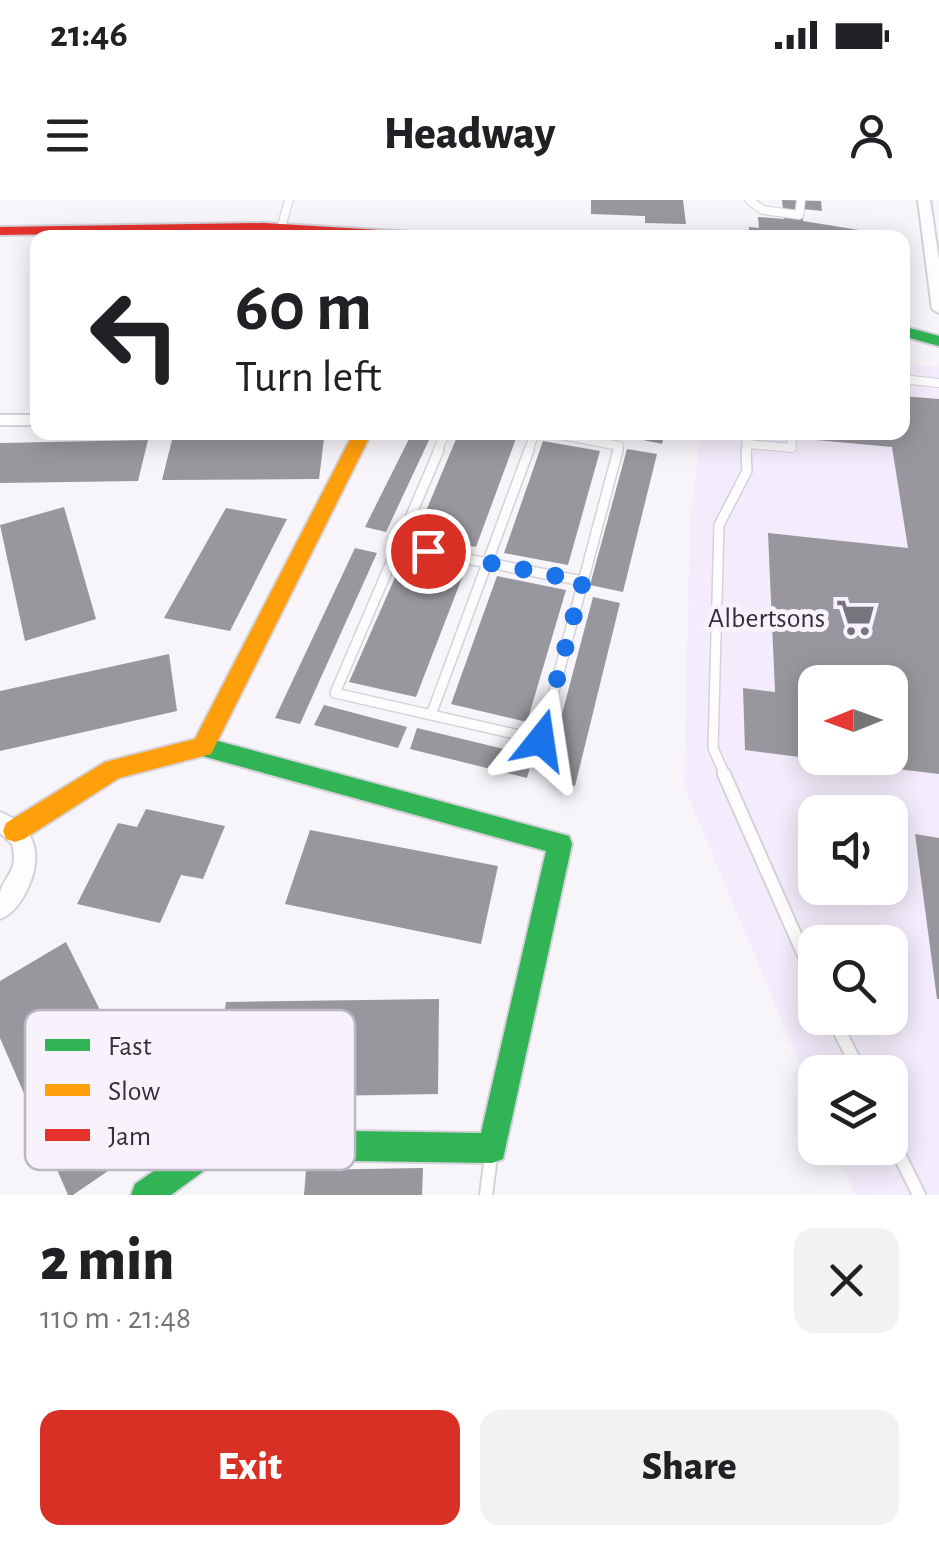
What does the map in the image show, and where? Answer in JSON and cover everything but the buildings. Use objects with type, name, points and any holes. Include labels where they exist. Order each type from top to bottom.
[{"type":"street","points":[[924,200],[939,308]]},
{"type":"street","points":[[94,230],[314,230]]},
{"type":"street","points":[[0,231],[30,231]]},
{"type":"street","points":[[910,333],[939,341]]},
{"type":"street","points":[[0,420],[30,420]]},
{"type":"street","points":[[203,747],[359,440]]},
{"type":"street","points":[[0,908],[17,889],[26,870],[26,852],[8,826],[113,769],[203,747],[560,844],[492,1148],[355,1146]]},
{"type":"street","points":[[150,1194],[181,1170]]},
{"type":"lane","points":[[281,228],[289,200]]},
{"type":"lane","points":[[748,200],[757,208],[799,216],[801,200]]},
{"type":"lane","points":[[910,380],[939,383]]},
{"type":"lane","points":[[443,440],[335,694],[541,740],[619,446],[588,440]]},
{"type":"lane","points":[[431,715],[531,440]]},
{"type":"lane","points":[[746,440],[747,471],[719,525],[712,748],[798,942]]},
{"type":"lane","points":[[755,440],[792,448],[792,440]]},
{"type":"lane","points":[[398,546],[583,581]]},
{"type":"lane","points":[[486,1195],[492,1148]]},
{"type":"lane","points":[[904,1165],[919,1195]]},
{"type":"shaded area","points":[[910,365],[939,367],[939,1195],[855,1195],[842,1165],[908,1165],[908,1055],[798,1055],[798,1059],[684,786],[690,521],[700,440],[910,440]]},
{"type":"traffic: fast","points":[[910,333],[939,341]]},
{"type":"traffic: fast","points":[[203,747],[560,844],[492,1148],[355,1146]]},
{"type":"traffic: fast","points":[[146,1195],[180,1170]]},
{"type":"traffic: slow","points":[[15,831],[113,769],[203,747],[359,440]]},
{"type":"traffic: jam","points":[[66,230],[313,230]]},
{"type":"traffic: jam","points":[[0,231],[30,231]]},
{"type":"place","name":"Albertsons","points":[[855,617]]},
{"type":"route","points":[[428,551],[583,581],[541,740]]}]
